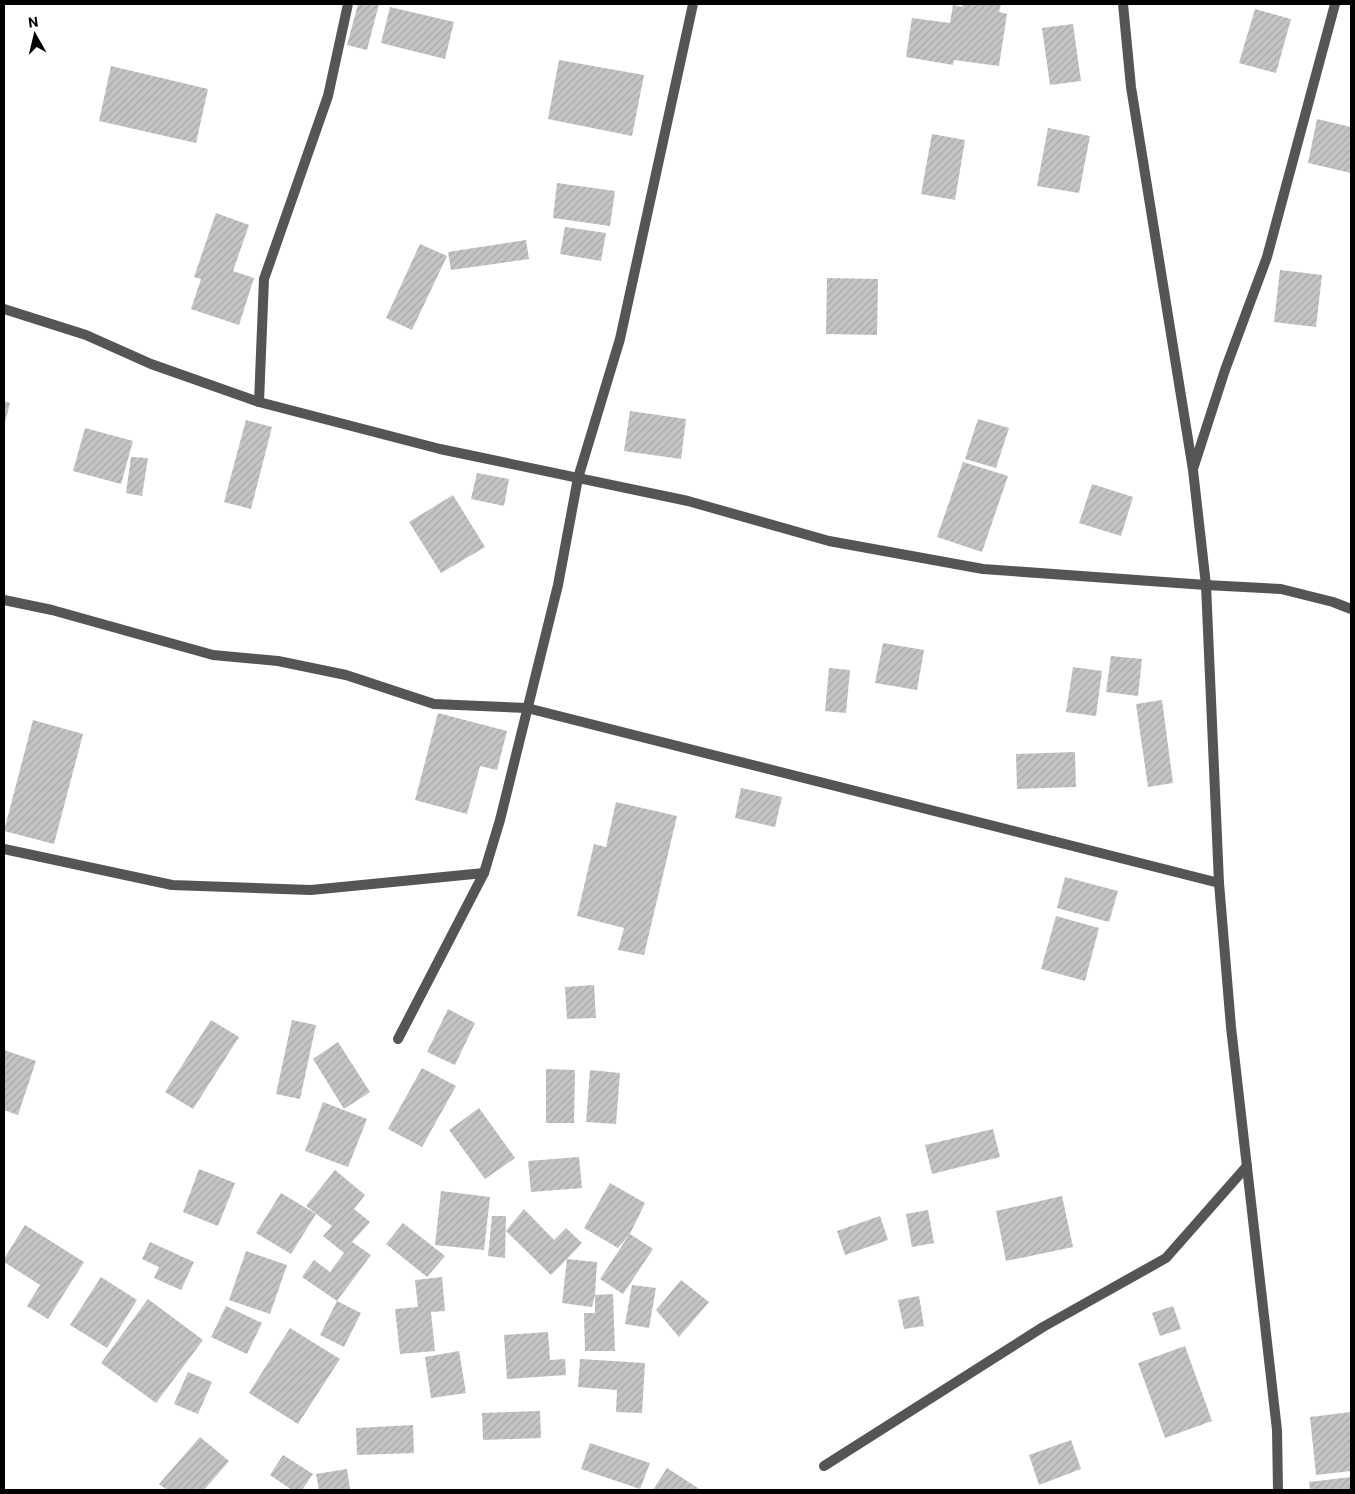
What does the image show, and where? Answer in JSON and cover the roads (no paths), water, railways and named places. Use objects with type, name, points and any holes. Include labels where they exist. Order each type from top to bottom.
[{"type":"street","points":[[259,402],[264,280],[328,96],[348,4]]},
{"type":"street","points":[[398,1039],[484,873],[500,820],[558,585],[578,478],[620,339],[693,4]]},
{"type":"street","points":[[1123,4],[1132,87],[1193,470],[1206,585],[1220,883],[1231,1027],[1277,1430],[1278,1490]]},
{"type":"street","points":[[1193,470],[1225,370],[1267,256],[1336,4]]},
{"type":"street","points":[[4,309],[86,335],[151,364],[259,402],[440,449],[688,501],[829,540],[984,569],[1281,589],[1333,602],[1351,609]]},
{"type":"street","points":[[4,600],[52,610],[213,655],[278,661],[346,675],[434,704],[527,708],[1220,883]]},
{"type":"street","points":[[4,849],[172,885],[311,890],[484,873]]},
{"type":"street","points":[[824,1466],[1043,1327],[1166,1258],[1247,1166]]}]
